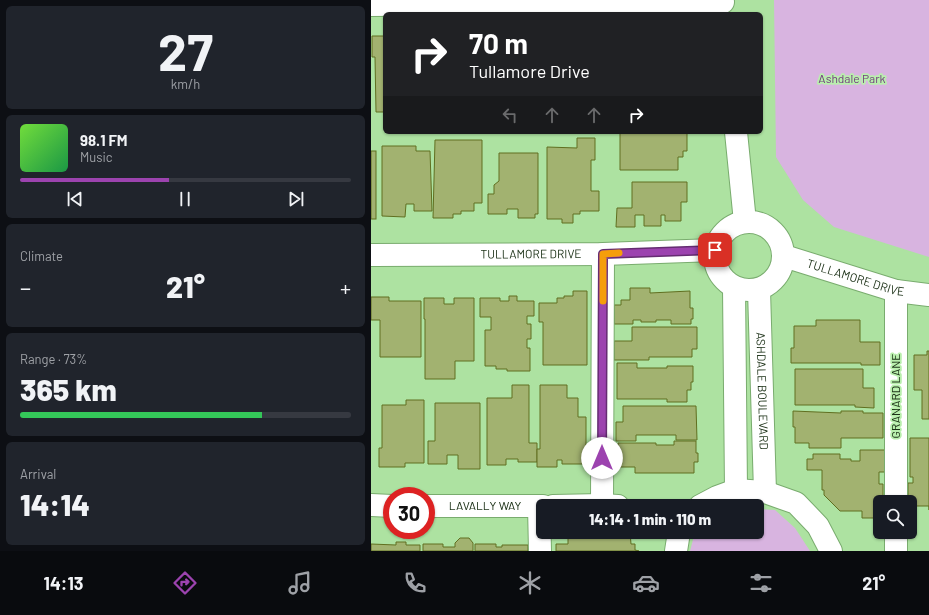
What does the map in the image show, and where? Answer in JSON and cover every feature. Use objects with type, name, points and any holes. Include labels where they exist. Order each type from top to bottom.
[{"type":"street","points":[[371,5],[723,5]]},
{"type":"street","points":[[736,134],[745,222]]},
{"type":"street","points":[[745,222],[757,223],[768,227],[777,236],[782,246],[784,256],[781,268],[776,278],[767,286],[759,290],[747,291],[735,288],[725,281],[718,271],[715,259],[715,250],[720,238],[728,229],[745,222]]},
{"type":"street","name":"TULLAMORE DRIVE","points":[[371,255],[603,254],[715,250]]},
{"type":"street","points":[[603,254],[610,499]]},
{"type":"street","name":"TULLAMORE DRIVE","points":[[784,256],[896,291],[929,295]]},
{"type":"street","name":"ASHDALE BOULEVARD","points":[[735,288],[736,490]]},
{"type":"street","name":"ASHDALE BOULEVARD","points":[[759,290],[765,492]]},
{"type":"street","name":"GRANARD LANE","points":[[896,291],[896,495]]},
{"type":"street","points":[[713,499],[736,490],[765,492],[796,503],[818,526],[831,551]]},
{"type":"street","points":[[371,505],[383,506]]},
{"type":"street","name":"LAVALLY WAY","points":[[435,506],[536,506]]},
{"type":"street","points":[[540,551],[541,539]]},
{"type":"street","points":[[676,551],[678,539]]},
{"type":"street","points":[[896,539],[896,551]]},
{"type":"green space","name":"Ashdale Park","points":[[774,0],[929,0],[929,257],[834,227],[803,200],[776,157]]},
{"type":"green space","points":[[764,509],[775,510],[795,528],[810,551],[690,551],[693,539],[764,539]]},
{"type":"building","points":[[372,36],[383,36],[383,112],[376,112],[375,57],[372,57]]},
{"type":"building","points":[[620,134],[687,134],[687,151],[683,151],[683,157],[678,157],[678,170],[620,170]]},
{"type":"building","points":[[577,138],[595,138],[595,160],[591,160],[591,191],[599,191],[599,211],[580,211],[580,214],[573,214],[573,223],[562,223],[562,219],[547,219],[547,147],[577,148]]},
{"type":"building","points":[[435,140],[482,140],[482,203],[474,203],[474,211],[461,211],[461,214],[453,214],[453,218],[433,218]]},
{"type":"building","points":[[382,146],[416,146],[416,151],[430,151],[432,211],[414,211],[414,204],[406,204],[405,217],[382,216]]},
{"type":"building","points":[[371,151],[376,151],[376,219],[371,219]]},
{"type":"building","points":[[499,153],[538,153],[538,214],[535,214],[535,218],[518,218],[518,209],[507,209],[507,214],[488,214],[488,194],[494,194],[494,185],[499,181]]},
{"type":"building","points":[[632,182],[687,182],[687,202],[681,202],[681,221],[665,221],[665,215],[661,215],[661,226],[644,226],[644,215],[635,215],[635,227],[616,227],[617,208],[632,208]]},
{"type":"building","points":[[630,288],[650,288],[650,293],[690,291],[690,308],[693,308],[693,319],[691,319],[691,324],[671,324],[671,320],[641,322],[641,320],[633,320],[633,324],[614,324],[614,305],[621,305],[621,300],[630,300]]},
{"type":"building","points":[[573,291],[587,291],[587,365],[543,365],[543,322],[539,322],[539,303],[557,303],[557,298],[573,296]]},
{"type":"building","points":[[509,296],[517,296],[517,301],[534,301],[534,316],[527,316],[527,324],[531,324],[531,339],[527,339],[527,348],[530,348],[530,371],[507,371],[507,369],[496,369],[496,366],[485,366],[485,330],[491,330],[491,317],[480,317],[480,298],[500,298],[500,301],[509,301]]},
{"type":"building","points":[[371,297],[389,297],[389,301],[421,301],[421,357],[380,357],[380,320],[371,320]]},
{"type":"building","points":[[424,298],[444,298],[444,304],[454,304],[454,298],[474,298],[474,361],[455,361],[455,379],[425,379]]},
{"type":"building","points":[[816,320],[860,320],[860,342],[880,342],[880,365],[861,365],[861,363],[791,363],[791,348],[794,348],[794,326],[816,326]]},
{"type":"building","points":[[632,327],[697,327],[697,349],[692,349],[692,357],[649,357],[649,360],[614,360],[614,341],[632,341]]},
{"type":"building","points":[[927,351],[929,351],[929,419],[922,419],[922,390],[914,390],[914,355],[927,355]]},
{"type":"building","points":[[617,363],[637,363],[637,368],[693,366],[693,382],[691,382],[691,390],[687,390],[687,402],[667,402],[667,399],[617,399]]},
{"type":"building","points":[[795,369],[863,369],[863,388],[874,388],[874,408],[855,407],[855,405],[795,405]]},
{"type":"building","points":[[512,385],[529,385],[529,443],[537,443],[537,462],[518,462],[518,459],[506,459],[506,465],[487,465],[487,398],[512,398]]},
{"type":"building","points":[[540,385],[567,385],[567,398],[578,398],[578,417],[586,417],[586,464],[562,464],[562,460],[557,460],[557,467],[537,467],[537,449],[540,449]]},
{"type":"building","points":[[406,400],[424,400],[424,463],[405,463],[405,467],[379,467],[379,448],[382,448],[382,405],[406,405]]},
{"type":"building","points":[[435,403],[480,403],[480,469],[458,469],[458,455],[447,455],[447,464],[428,464],[428,441],[435,441]]},
{"type":"building","points":[[623,406],[696,406],[697,440],[676,440],[676,435],[636,435],[636,441],[616,441],[616,422],[623,422]]},
{"type":"building","points":[[793,411],[841,413],[841,411],[863,411],[863,413],[883,413],[883,438],[841,438],[841,448],[809,448],[809,443],[795,443]]},
{"type":"building","points":[[910,438],[929,438],[929,506],[917,506],[917,495],[908,495],[908,483],[913,483],[913,477],[910,477]]},
{"type":"building","points":[[674,441],[696,441],[698,462],[694,462],[694,473],[635,473],[635,467],[618,467],[618,443],[656,443],[656,445],[674,445]]},
{"type":"building","points":[[860,450],[885,450],[885,472],[879,472],[879,484],[883,484],[883,495],[873,495],[873,518],[862,518],[862,511],[840,511],[824,495],[824,490],[822,490],[822,470],[807,470],[807,459],[813,459],[813,454],[840,454],[840,459],[860,461]]},
{"type":"building","points":[[460,538],[469,538],[473,543],[473,551],[423,551],[423,544],[443,544],[443,547],[455,547],[455,543]]},
{"type":"building","points":[[568,539],[631,539],[631,544],[635,544],[635,550],[639,551],[556,551],[556,544],[568,544]]},
{"type":"building","points":[[396,542],[406,542],[406,545],[420,545],[420,551],[371,551],[371,544],[396,545]]},
{"type":"building","points":[[475,544],[496,544],[496,547],[502,547],[502,545],[528,545],[528,551],[475,551]]},
{"type":"slow traffic","points":[[603,301],[603,254],[619,253]]},
{"type":"route","points":[[602,458],[603,254],[715,250]]}]
